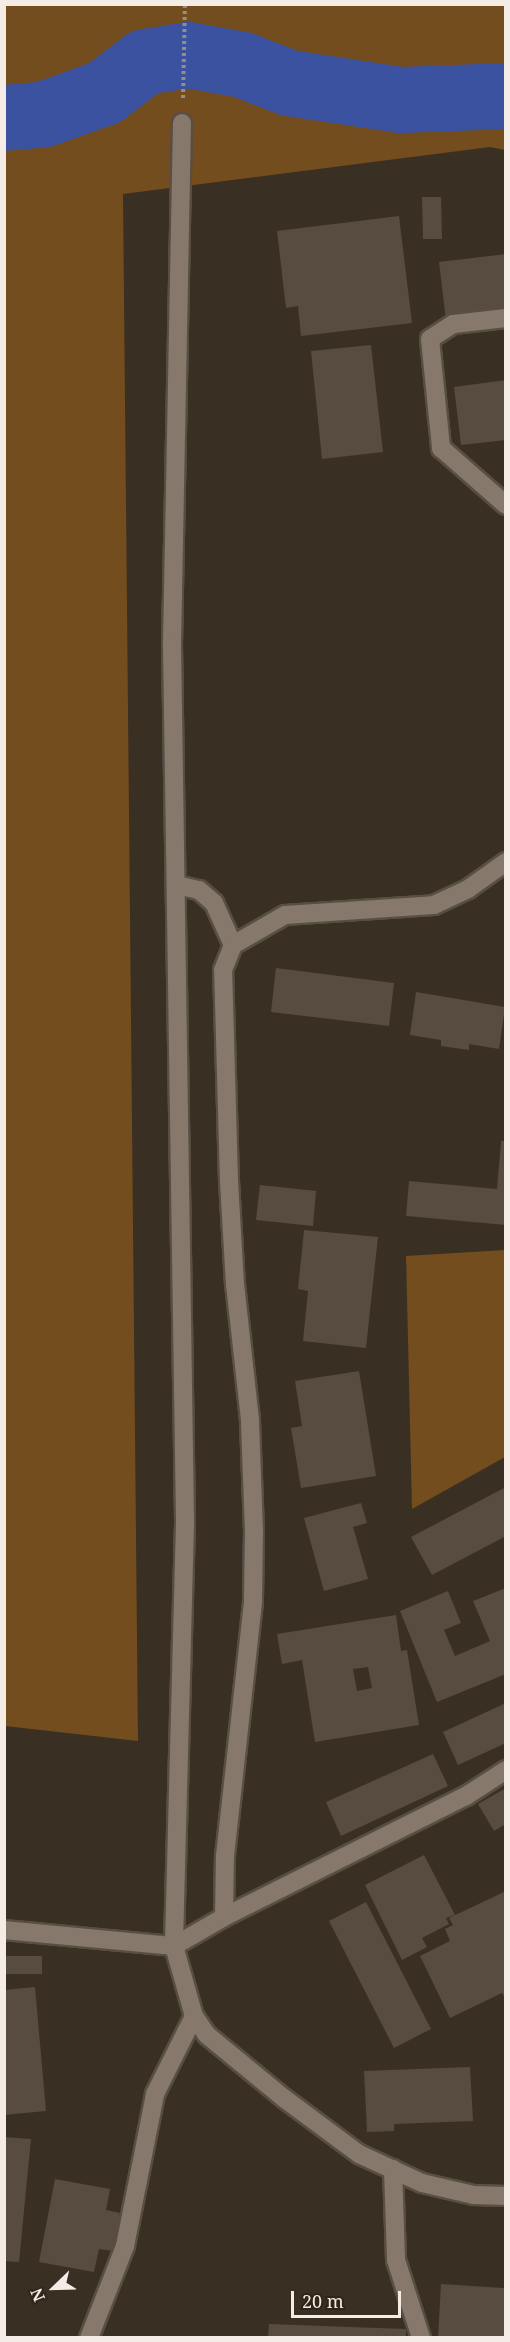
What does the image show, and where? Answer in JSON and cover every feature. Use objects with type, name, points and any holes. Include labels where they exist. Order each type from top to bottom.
[{"type":"street","points":[[182,123],[172,644],[185,1523],[174,1946],[194,2016],[207,2035],[285,2099],[360,2154],[422,2183],[474,2195],[506,2196]]},
{"type":"street","points":[[506,318],[453,324],[430,339],[441,448],[506,506]]},
{"type":"street","points":[[224,1917],[225,1856],[253,1601],[254,1531],[250,1420],[235,1285],[223,970],[233,945],[285,915],[434,905],[468,889],[506,862]]},
{"type":"street","points":[[177,885],[199,890],[214,903],[233,945]]},
{"type":"street","points":[[4,1930],[174,1946],[224,1917],[436,1812],[506,1770]]},
{"type":"street","points":[[89,2337],[125,2246],[155,2094],[194,2016]]},
{"type":"street","points":[[393,2169],[396,2260],[420,2337]]},
{"type":"path","points":[[184,89],[185,4]]},
{"type":"shaded area","points":[[5,5],[505,5],[505,150],[490,147],[123,194],[138,1741],[5,1726]]},
{"type":"shaded area","points":[[505,1250],[505,1457],[412,1509],[406,1256]]},
{"type":"building","points":[[422,197],[441,197],[442,239],[423,239]]},
{"type":"building","points":[[399,216],[412,323],[301,336],[298,306],[286,308],[277,231]]},
{"type":"building","points":[[506,254],[506,314],[446,320],[439,262]]},
{"type":"building","points":[[371,345],[383,452],[322,459],[311,351]]},
{"type":"building","points":[[506,380],[506,440],[461,445],[454,387]]},
{"type":"building","points":[[276,968],[394,983],[389,1026],[271,1012]]},
{"type":"building","points":[[416,992],[505,1007],[499,1049],[469,1044],[469,1050],[441,1046],[441,1040],[410,1035]]},
{"type":"building","points":[[501,1141],[506,1141],[506,1225],[406,1216],[409,1181],[497,1189]]},
{"type":"building","points":[[260,1185],[316,1191],[313,1226],[256,1220]]},
{"type":"building","points":[[304,1230],[378,1237],[366,1348],[303,1341],[308,1291],[298,1289]]},
{"type":"building","points":[[359,1371],[376,1476],[301,1488],[291,1428],[302,1426],[295,1381]]},
{"type":"building","points":[[506,1487],[506,1536],[432,1575],[411,1537]]},
{"type":"building","points":[[361,1503],[367,1523],[353,1527],[368,1579],[324,1591],[304,1518]]},
{"type":"building","points":[[506,1588],[506,1674],[437,1702],[400,1611],[448,1591],[461,1623],[444,1630],[455,1656],[490,1641],[473,1601]]},
{"type":"building","points":[[396,1615],[401,1651],[407,1650],[419,1725],[315,1742],[302,1660],[282,1664],[277,1634]],"holes":[[[368,1667],[372,1688],[357,1691],[353,1669]]]},
{"type":"building","points":[[506,1703],[506,1743],[458,1765],[443,1732]]},
{"type":"building","points":[[433,1754],[448,1786],[341,1836],[326,1802]]},
{"type":"building","points":[[506,1788],[506,1824],[494,1831],[478,1804]]},
{"type":"building","points":[[424,1855],[455,1915],[446,1918],[449,1924],[422,1938],[427,1947],[402,1960],[365,1885]]},
{"type":"building","points":[[506,1891],[506,2000],[502,1993],[450,2018],[420,1956],[450,1941],[445,1929],[453,1925],[449,1918]]},
{"type":"building","points":[[366,1902],[431,2029],[394,2048],[329,1921]]},
{"type":"building","points":[[4,1956],[42,1956],[42,1974],[4,1974]]},
{"type":"building","points":[[35,1987],[46,2111],[4,2115],[4,1990]]},
{"type":"building","points":[[470,2067],[473,2121],[394,2124],[394,2131],[367,2132],[364,2071]]},
{"type":"building","points":[[4,2137],[31,2139],[19,2262],[4,2261]]},
{"type":"building","points":[[55,2179],[110,2189],[106,2210],[120,2213],[113,2251],[99,2249],[94,2272],[39,2262]]},
{"type":"building","points":[[441,2284],[504,2288],[506,2338],[438,2338]]},
{"type":"building","points":[[269,2324],[406,2329],[406,2338],[268,2338]]},
{"type":"waterway","points":[[4,118],[42,115],[104,93],[145,62],[188,55],[243,65],[289,83],[402,100],[506,96]]}]
